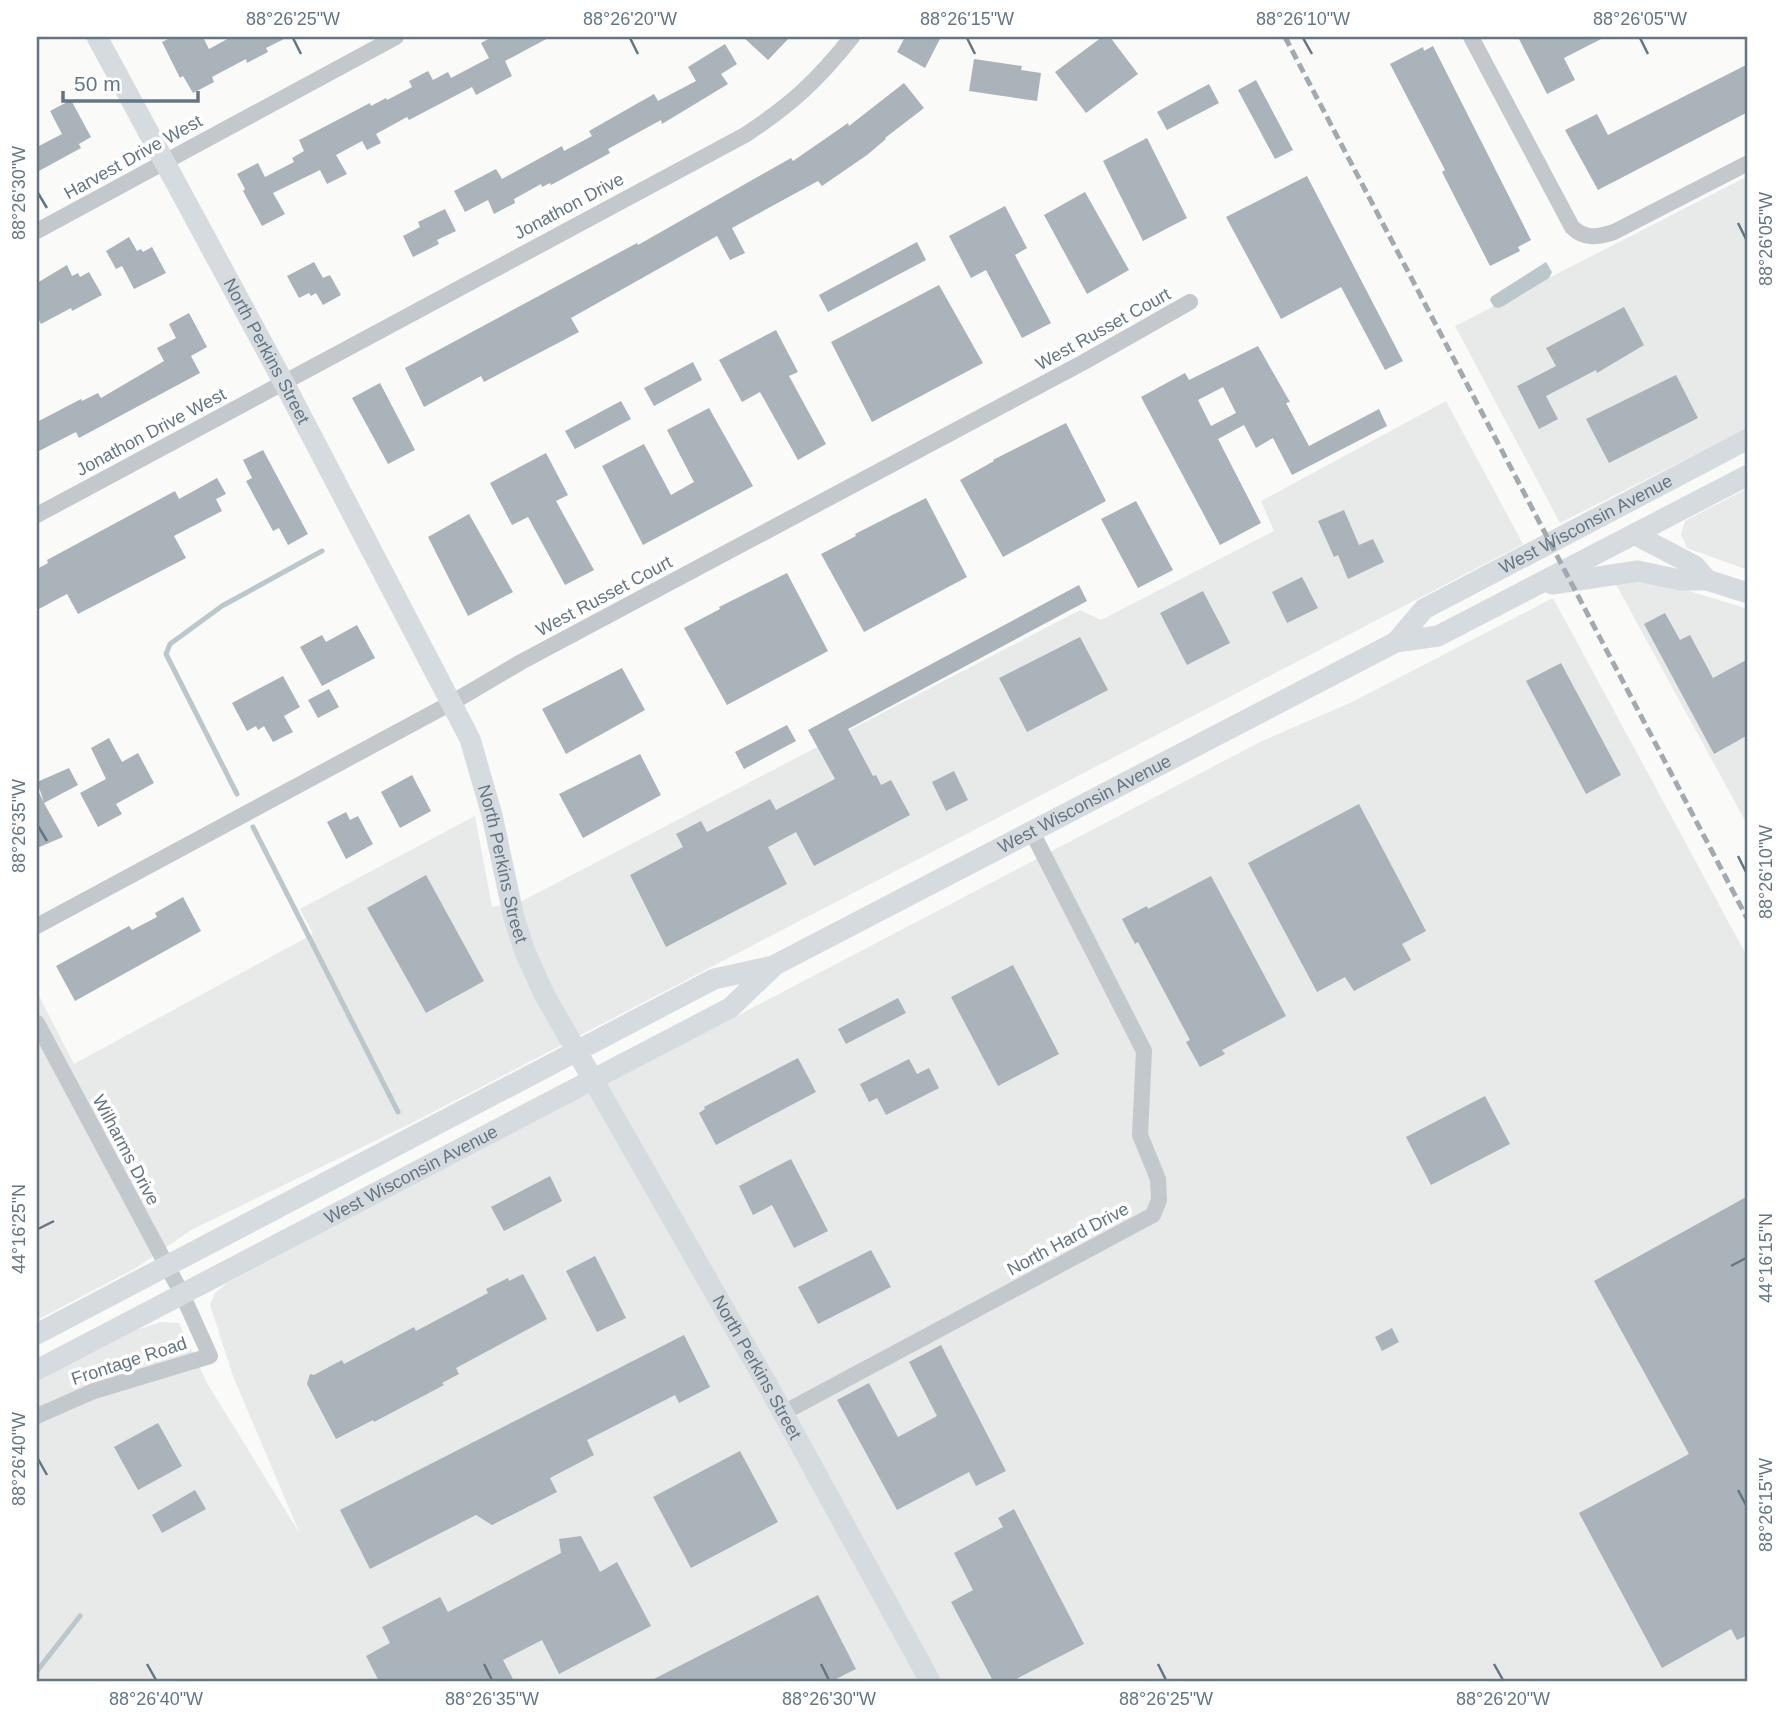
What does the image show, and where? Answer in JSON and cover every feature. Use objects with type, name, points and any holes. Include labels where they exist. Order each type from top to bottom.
[{"type":"main road","name":"North Perkins Street","points":[[97,37],[166,161],[453,702],[478,760],[509,900],[525,952],[544,994],[783,1413],[930,1681]]},
{"type":"main road","points":[[1699,500],[1717,478],[1742,464],[1743,442]]},
{"type":"main road","name":"West Wisconsin Avenue","points":[[1396,642],[1424,609],[1743,442]]},
{"type":"main road","name":"West Wisconsin Avenue","points":[[37,1334],[715,979],[773,966],[1396,642],[1438,636],[1748,475]]},
{"type":"main road","points":[[1616,508],[1634,534],[1640,565],[1650,574]]},
{"type":"main road","points":[[1634,534],[1695,566],[1707,580]]},
{"type":"main road","points":[[1533,587],[1638,571],[1680,580],[1707,580],[1748,593]]},
{"type":"main road","name":"West Wisconsin Avenue","points":[[37,1370],[730,1008],[773,966]]},
{"type":"street","name":"Harvest Drive West","points":[[37,231],[396,37]]},
{"type":"street","name":"Jonathon Drive","points":[[284,383],[745,135],[793,102],[852,37]]},
{"type":"street","points":[[1471,37],[1572,227],[1587,237],[1599,237],[1614,232],[1748,163]]},
{"type":"street","name":"West Russet Court","points":[[37,926],[453,702],[520,662],[1105,351],[1190,302]]},
{"type":"street","name":"Jonathon Drive West","points":[[37,515],[284,383]]},
{"type":"street","name":"North Hard Drive","points":[[783,1413],[1153,1215],[1159,1200],[1158,1179],[1140,1135],[1144,1051],[1032,832]]},
{"type":"street","name":"Wilharms Drive","points":[[37,1023],[183,1294]]},
{"type":"street","name":"Frontage Road","points":[[37,1416],[94,1391],[210,1356],[183,1294]]},
{"type":"shaded area","points":[[1748,176],[1748,428],[1560,523],[1455,326]]},
{"type":"shaded area","points":[[1546,262],[1552,272],[1549,278],[1505,305],[1494,307],[1491,297]]},
{"type":"shaded area","points":[[1446,401],[1523,544],[412,1123],[191,1230],[136,1268],[37,1320],[37,992],[74,1064],[313,934],[300,909],[475,816],[492,907],[522,901],[1080,610],[1101,620],[1274,531],[1261,501]]},
{"type":"shaded area","points":[[1748,488],[1748,570],[1687,548],[1681,534],[1685,521]]},
{"type":"shaded area","points":[[1627,578],[1676,587],[1748,609],[1748,826],[1613,579]]},
{"type":"shaded area","points":[[1553,598],[1748,958],[1748,1681],[37,1681],[37,1382],[136,1330],[161,1322],[179,1323],[207,1383],[300,1534],[233,1376],[210,1305],[215,1293],[227,1283],[1262,741],[1350,703]]},
{"type":"building","points":[[172,37],[203,37],[209,49],[231,37],[288,37],[266,48],[268,52],[247,63],[246,59],[212,77],[214,82],[193,93],[183,76],[180,78],[162,42]]},
{"type":"building","points":[[492,37],[550,37],[505,61],[512,76],[476,95],[472,87],[409,120],[407,117],[376,134],[381,143],[367,150],[362,141],[336,155],[347,174],[327,184],[320,170],[273,193],[285,214],[262,226],[237,174],[258,163],[265,177],[294,162],[292,158],[304,151],[299,140],[370,103],[371,106],[386,98],[387,100],[412,87],[409,81],[428,71],[433,80],[448,72],[451,78],[489,58],[481,43]]},
{"type":"building","points":[[743,37],[790,37],[768,60]]},
{"type":"building","points":[[905,37],[941,37],[925,68],[897,52]]},
{"type":"building","points":[[1102,37],[1110,37],[1138,74],[1086,113],[1055,72]]},
{"type":"building","points":[[1518,37],[1605,37],[1564,58],[1575,80],[1547,94]]},
{"type":"building","points":[[725,44],[737,64],[721,74],[728,84],[662,124],[661,120],[608,149],[610,153],[551,185],[550,183],[542,187],[541,184],[514,199],[515,203],[494,214],[488,200],[465,212],[454,191],[496,169],[502,179],[562,146],[564,151],[592,136],[589,131],[654,94],[658,101],[696,81],[688,67]]},
{"type":"building","points":[[1433,46],[1531,240],[1518,247],[1520,251],[1490,266],[1442,172],[1445,170],[1390,64],[1423,47],[1424,51]]},
{"type":"building","points":[[974,59],[1022,66],[1021,70],[1041,73],[1037,101],[969,91]]},
{"type":"building","points":[[1748,64],[1748,112],[1598,190],[1565,130],[1597,114],[1608,135]]},
{"type":"building","points":[[1256,80],[1293,150],[1275,159],[1238,90]]},
{"type":"building","points":[[904,83],[924,108],[867,155],[822,186],[818,181],[732,228],[745,253],[730,260],[717,236],[571,318],[579,332],[484,382],[481,376],[424,407],[405,368],[637,243],[638,245],[791,158],[793,161],[848,123],[849,126]]},
{"type":"building","points":[[1209,84],[1219,103],[1167,130],[1157,112]]},
{"type":"building","points":[[71,100],[91,137],[79,144],[81,148],[37,172],[37,147],[62,134],[50,111]]},
{"type":"building","points":[[1147,138],[1187,218],[1143,241],[1103,161]]},
{"type":"building","points":[[1307,176],[1403,361],[1385,370],[1341,287],[1281,319],[1226,217]]},
{"type":"building","points":[[1085,192],[1129,270],[1087,294],[1044,215]]},
{"type":"building","points":[[1005,206],[1027,248],[1015,255],[1051,323],[1022,338],[986,270],[971,278],[949,236]]},
{"type":"building","points":[[445,209],[456,231],[437,240],[439,244],[413,257],[403,236],[420,227],[418,222]]},
{"type":"building","points":[[129,237],[137,251],[141,249],[143,252],[152,247],[166,273],[134,289],[122,266],[116,269],[106,251]]},
{"type":"building","points":[[917,242],[926,260],[828,312],[819,295]]},
{"type":"building","points":[[314,262],[323,278],[330,275],[341,295],[323,305],[316,293],[299,298],[287,276]]},
{"type":"building","points":[[67,265],[72,276],[78,273],[80,277],[89,272],[102,295],[41,324],[37,316],[37,283]]},
{"type":"building","points":[[939,285],[983,363],[872,422],[831,342]]},
{"type":"building","points":[[1624,307],[1644,345],[1597,373],[1596,370],[1546,396],[1558,419],[1539,429],[1517,386],[1556,366],[1546,348]]},
{"type":"building","points":[[189,313],[207,347],[191,356],[200,373],[79,438],[76,432],[37,452],[37,422],[81,399],[82,401],[98,393],[101,398],[164,361],[157,348],[176,338],[169,324]]},
{"type":"building","points":[[776,330],[798,372],[789,376],[826,444],[798,460],[760,392],[742,402],[719,360]]},
{"type":"building","points":[[1258,346],[1290,402],[1286,403],[1309,446],[1379,409],[1387,426],[1292,475],[1273,438],[1256,448],[1244,425],[1218,439],[1261,523],[1220,545],[1141,397],[1185,373],[1189,380]],"holes":[[[1223,387],[1236,413],[1211,426],[1198,400]]]},
{"type":"building","points":[[693,362],[702,380],[654,406],[644,388]]},
{"type":"building","points":[[1676,375],[1698,418],[1609,463],[1586,419]]},
{"type":"building","points":[[380,383],[415,450],[388,464],[352,398]]},
{"type":"building","points":[[621,401],[631,419],[575,449],[565,431]]},
{"type":"building","points":[[709,408],[753,486],[643,545],[602,466],[644,444],[671,495],[694,482],[667,430]]},
{"type":"building","points":[[1066,423],[1106,501],[1003,557],[960,480]]},
{"type":"building","points":[[263,450],[308,534],[288,545],[279,528],[273,531],[246,481],[252,478],[243,460]]},
{"type":"building","points":[[546,453],[568,495],[556,501],[594,570],[565,585],[528,517],[512,525],[490,483]]},
{"type":"building","points":[[217,478],[226,494],[216,499],[222,511],[174,536],[186,558],[78,614],[67,594],[37,610],[37,569],[48,563],[47,560],[175,491],[179,499]]},
{"type":"building","points":[[926,498],[967,577],[864,632],[821,554]]},
{"type":"building","points":[[1136,501],[1173,570],[1138,588],[1101,519]]},
{"type":"building","points":[[1344,510],[1359,545],[1373,539],[1384,562],[1348,579],[1338,555],[1334,557],[1318,521]]},
{"type":"building","points":[[469,514],[513,592],[468,616],[428,537]]},
{"type":"building","points":[[787,573],[828,651],[727,705],[684,628]]},
{"type":"building","points":[[1302,577],[1318,608],[1287,623],[1272,592]]},
{"type":"building","points":[[1079,585],[1087,601],[848,729],[873,776],[876,775],[881,785],[891,780],[910,815],[814,866],[796,832],[768,847],[787,884],[666,947],[630,875],[683,847],[676,834],[701,821],[707,832],[770,799],[776,810],[835,779],[808,730]]},
{"type":"building","points":[[1203,591],[1230,643],[1187,665],[1160,613]]},
{"type":"building","points":[[1665,613],[1680,640],[1690,635],[1713,678],[1748,659],[1748,735],[1714,754],[1644,624]]},
{"type":"building","points":[[357,625],[375,658],[322,686],[300,647],[322,635],[326,642]]},
{"type":"building","points":[[1080,637],[1108,690],[1027,732],[999,678]]},
{"type":"building","points":[[1561,663],[1621,775],[1586,794],[1526,681]]},
{"type":"building","points":[[622,668],[645,710],[566,754],[542,709]]},
{"type":"building","points":[[283,676],[300,707],[284,716],[293,732],[273,742],[264,726],[258,730],[256,726],[247,731],[232,703]]},
{"type":"building","points":[[329,689],[339,707],[318,718],[308,700]]},
{"type":"building","points":[[787,725],[796,741],[744,769],[735,752]]},
{"type":"building","points":[[109,738],[122,762],[138,753],[154,783],[116,804],[122,814],[98,827],[80,793],[106,779],[91,748]]},
{"type":"building","points":[[640,754],[661,795],[583,838],[559,794]]},
{"type":"building","points":[[69,768],[78,785],[44,803],[63,837],[37,848],[37,789],[44,802],[37,782]]},
{"type":"building","points":[[954,771],[968,800],[946,811],[932,782]]},
{"type":"building","points":[[412,775],[431,811],[400,828],[381,792]]},
{"type":"building","points":[[1359,804],[1426,931],[1402,944],[1411,960],[1354,991],[1345,977],[1317,992],[1248,863]]},
{"type":"building","points":[[346,812],[350,820],[358,816],[373,844],[346,859],[327,822]]},
{"type":"building","points":[[426,875],[484,981],[426,1013],[367,908]]},
{"type":"building","points":[[1211,876],[1286,1016],[1222,1050],[1225,1054],[1200,1067],[1186,1042],[1190,1040],[1138,942],[1135,944],[1122,919],[1147,906],[1148,909]]},
{"type":"building","points":[[183,897],[201,931],[75,1001],[56,966],[129,926],[132,930],[157,917],[155,913]]},
{"type":"building","points":[[1013,965],[1059,1054],[998,1086],[951,997]]},
{"type":"building","points":[[898,998],[906,1013],[846,1044],[838,1029]]},
{"type":"building","points":[[798,1058],[816,1092],[716,1145],[699,1113],[704,1107]]},
{"type":"building","points":[[909,1059],[917,1074],[929,1068],[939,1088],[886,1115],[877,1098],[869,1102],[860,1084]]},
{"type":"building","points":[[1485,1096],[1510,1144],[1431,1185],[1406,1137]]},
{"type":"building","points":[[791,1159],[828,1231],[794,1248],[772,1205],[753,1215],[739,1186]]},
{"type":"building","points":[[550,1176],[562,1201],[504,1231],[491,1207]]},
{"type":"building","points":[[1748,1196],[1748,1635],[1737,1640],[1731,1629],[1662,1668],[1579,1513],[1689,1454],[1594,1281]]},
{"type":"building","points":[[871,1250],[891,1287],[818,1324],[798,1287]]},
{"type":"building","points":[[595,1256],[626,1318],[597,1332],[566,1271]]},
{"type":"building","points":[[523,1274],[547,1319],[456,1368],[459,1374],[442,1383],[444,1385],[336,1439],[307,1384],[310,1374],[314,1375],[342,1360],[344,1364],[414,1327],[416,1331],[488,1293],[486,1289]]},
{"type":"building","points":[[1392,1328],[1399,1342],[1382,1351],[1375,1337]]},
{"type":"building","points":[[684,1335],[710,1387],[679,1403],[675,1395],[587,1440],[594,1455],[550,1478],[557,1492],[492,1525],[476,1515],[370,1569],[340,1510]]},
{"type":"building","points":[[941,1345],[1006,1471],[976,1486],[969,1472],[897,1510],[837,1400],[869,1383],[898,1437],[937,1416],[909,1362]]},
{"type":"building","points":[[158,1423],[182,1466],[138,1490],[114,1447]]},
{"type":"building","points":[[740,1451],[778,1522],[691,1568],[653,1497]]},
{"type":"building","points":[[195,1490],[206,1509],[162,1533],[152,1515]]},
{"type":"building","points":[[1014,1509],[1084,1644],[1012,1681],[993,1681],[951,1602],[973,1590],[954,1553],[1003,1527],[998,1518]]},
{"type":"building","points":[[581,1536],[600,1572],[617,1562],[651,1626],[559,1674],[542,1640],[503,1660],[514,1681],[379,1681],[366,1656],[390,1643],[382,1627],[440,1597],[448,1612],[561,1553],[559,1539]]},
{"type":"building","points":[[818,1595],[856,1669],[832,1681],[650,1681]]},
{"type":"waterway","points":[[237,794],[166,654],[170,644],[222,606],[322,551]]},
{"type":"waterway","points":[[253,827],[398,1112]]},
{"type":"waterway","points":[[37,1671],[80,1616]]},
{"type":"railway","points":[[1285,37],[1748,920]]}]
